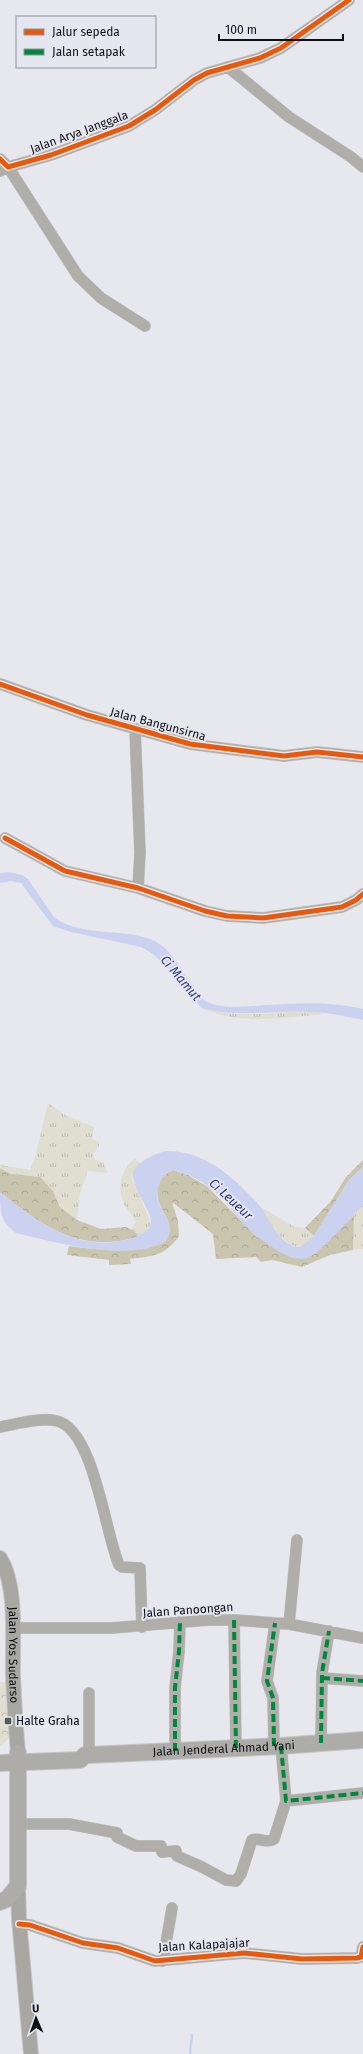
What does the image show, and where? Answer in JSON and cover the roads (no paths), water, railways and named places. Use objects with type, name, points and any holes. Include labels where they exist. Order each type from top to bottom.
[{"type":"highway","name":"Jalan Jenderal Ahmad Yani","points":[[0,1764],[18,1758],[79,1751],[87,1755],[277,1746],[363,1740]]},
{"type":"highway","name":"Jalan Jenderal Ahmad Yani","points":[[0,1754],[18,1758]]},
{"type":"highway","points":[[0,1903],[7,1899],[18,1886],[18,1758]]},
{"type":"main road","name":"Jalan Yos Sudarso","points":[[0,1558],[6,1567],[9,1583],[13,1628],[13,1678],[18,1758]]},
{"type":"main road","points":[[18,1886],[19,1921],[31,2054]]},
{"type":"main road","points":[[0,1903],[8,1908],[19,1921]]},
{"type":"street","name":"Jalan Arya Janggala","points":[[3,166],[51,155],[129,126],[155,110],[194,80],[207,73],[271,54],[302,35],[349,0]]},
{"type":"street","points":[[228,67],[289,117],[363,166]]},
{"type":"street","points":[[3,166],[78,276],[101,298],[145,326]]},
{"type":"street","name":"Jalan Bangunsirna","points":[[0,684],[87,715],[190,744],[284,756],[317,752],[363,757]]},
{"type":"street","points":[[135,729],[140,853],[138,888]]},
{"type":"street","points":[[5,838],[65,870],[138,888],[205,911],[244,918],[263,918],[342,907],[363,894]]},
{"type":"street","points":[[0,1427],[48,1420],[57,1421],[70,1426],[94,1472],[100,1502],[119,1565],[122,1567],[140,1568],[142,1627]]},
{"type":"street","points":[[289,1624],[297,1540]]},
{"type":"street","points":[[234,1620],[236,1748]]},
{"type":"street","name":"Jalan Panoongan","points":[[13,1628],[142,1627],[180,1622],[234,1620],[275,1622],[363,1638]]},
{"type":"street","points":[[175,1751],[175,1688],[180,1622]]},
{"type":"street","points":[[19,1824],[69,1824],[117,1833],[117,1837],[136,1846],[161,1846],[162,1852],[176,1851],[176,1856],[202,1867],[226,1880],[236,1881],[241,1874],[252,1840],[256,1839],[270,1841],[274,1839],[286,1801],[277,1746],[273,1698],[267,1681],[275,1622]]},
{"type":"street","points":[[321,1743],[322,1678],[329,1631]]},
{"type":"street","points":[[322,1678],[363,1681]]},
{"type":"street","points":[[87,1755],[89,1693]]},
{"type":"street","points":[[286,1801],[363,1793]]},
{"type":"street","points":[[163,1961],[172,1908]]},
{"type":"street","name":"Jalan Kalapajajar","points":[[19,1921],[83,1943],[118,1948],[147,1959],[163,1961],[244,1953],[312,1959],[352,1959],[362,1953]]},
{"type":"water","name":"Ci Mamut","points":[[9,872],[22,875],[28,879],[54,917],[64,923],[88,930],[138,936],[150,939],[161,945],[170,953],[197,992],[204,1000],[212,1004],[232,1007],[302,1003],[351,1006],[363,1009],[363,1020],[315,1012],[230,1013],[202,1008],[158,958],[141,947],[71,932],[53,926],[21,883],[11,881],[0,883],[0,873]]},
{"type":"water","name":"Ci Leueur","points":[[166,1151],[193,1155],[218,1168],[229,1176],[259,1205],[276,1231],[292,1246],[300,1247],[314,1236],[349,1180],[363,1167],[363,1205],[321,1249],[308,1258],[301,1259],[283,1254],[265,1243],[250,1230],[209,1187],[191,1176],[173,1170],[168,1172],[163,1178],[157,1192],[159,1203],[169,1223],[170,1233],[167,1240],[152,1247],[114,1251],[93,1249],[50,1241],[16,1233],[11,1229],[2,1216],[0,1192],[45,1225],[77,1239],[95,1242],[113,1242],[133,1238],[146,1231],[151,1223],[148,1212],[136,1186],[133,1172],[139,1164],[147,1158]]},
{"type":"waterway","points":[[190,2054],[192,2035]]},
{"type":"place","name":"Halte Graha","points":[[8,1721]]}]
